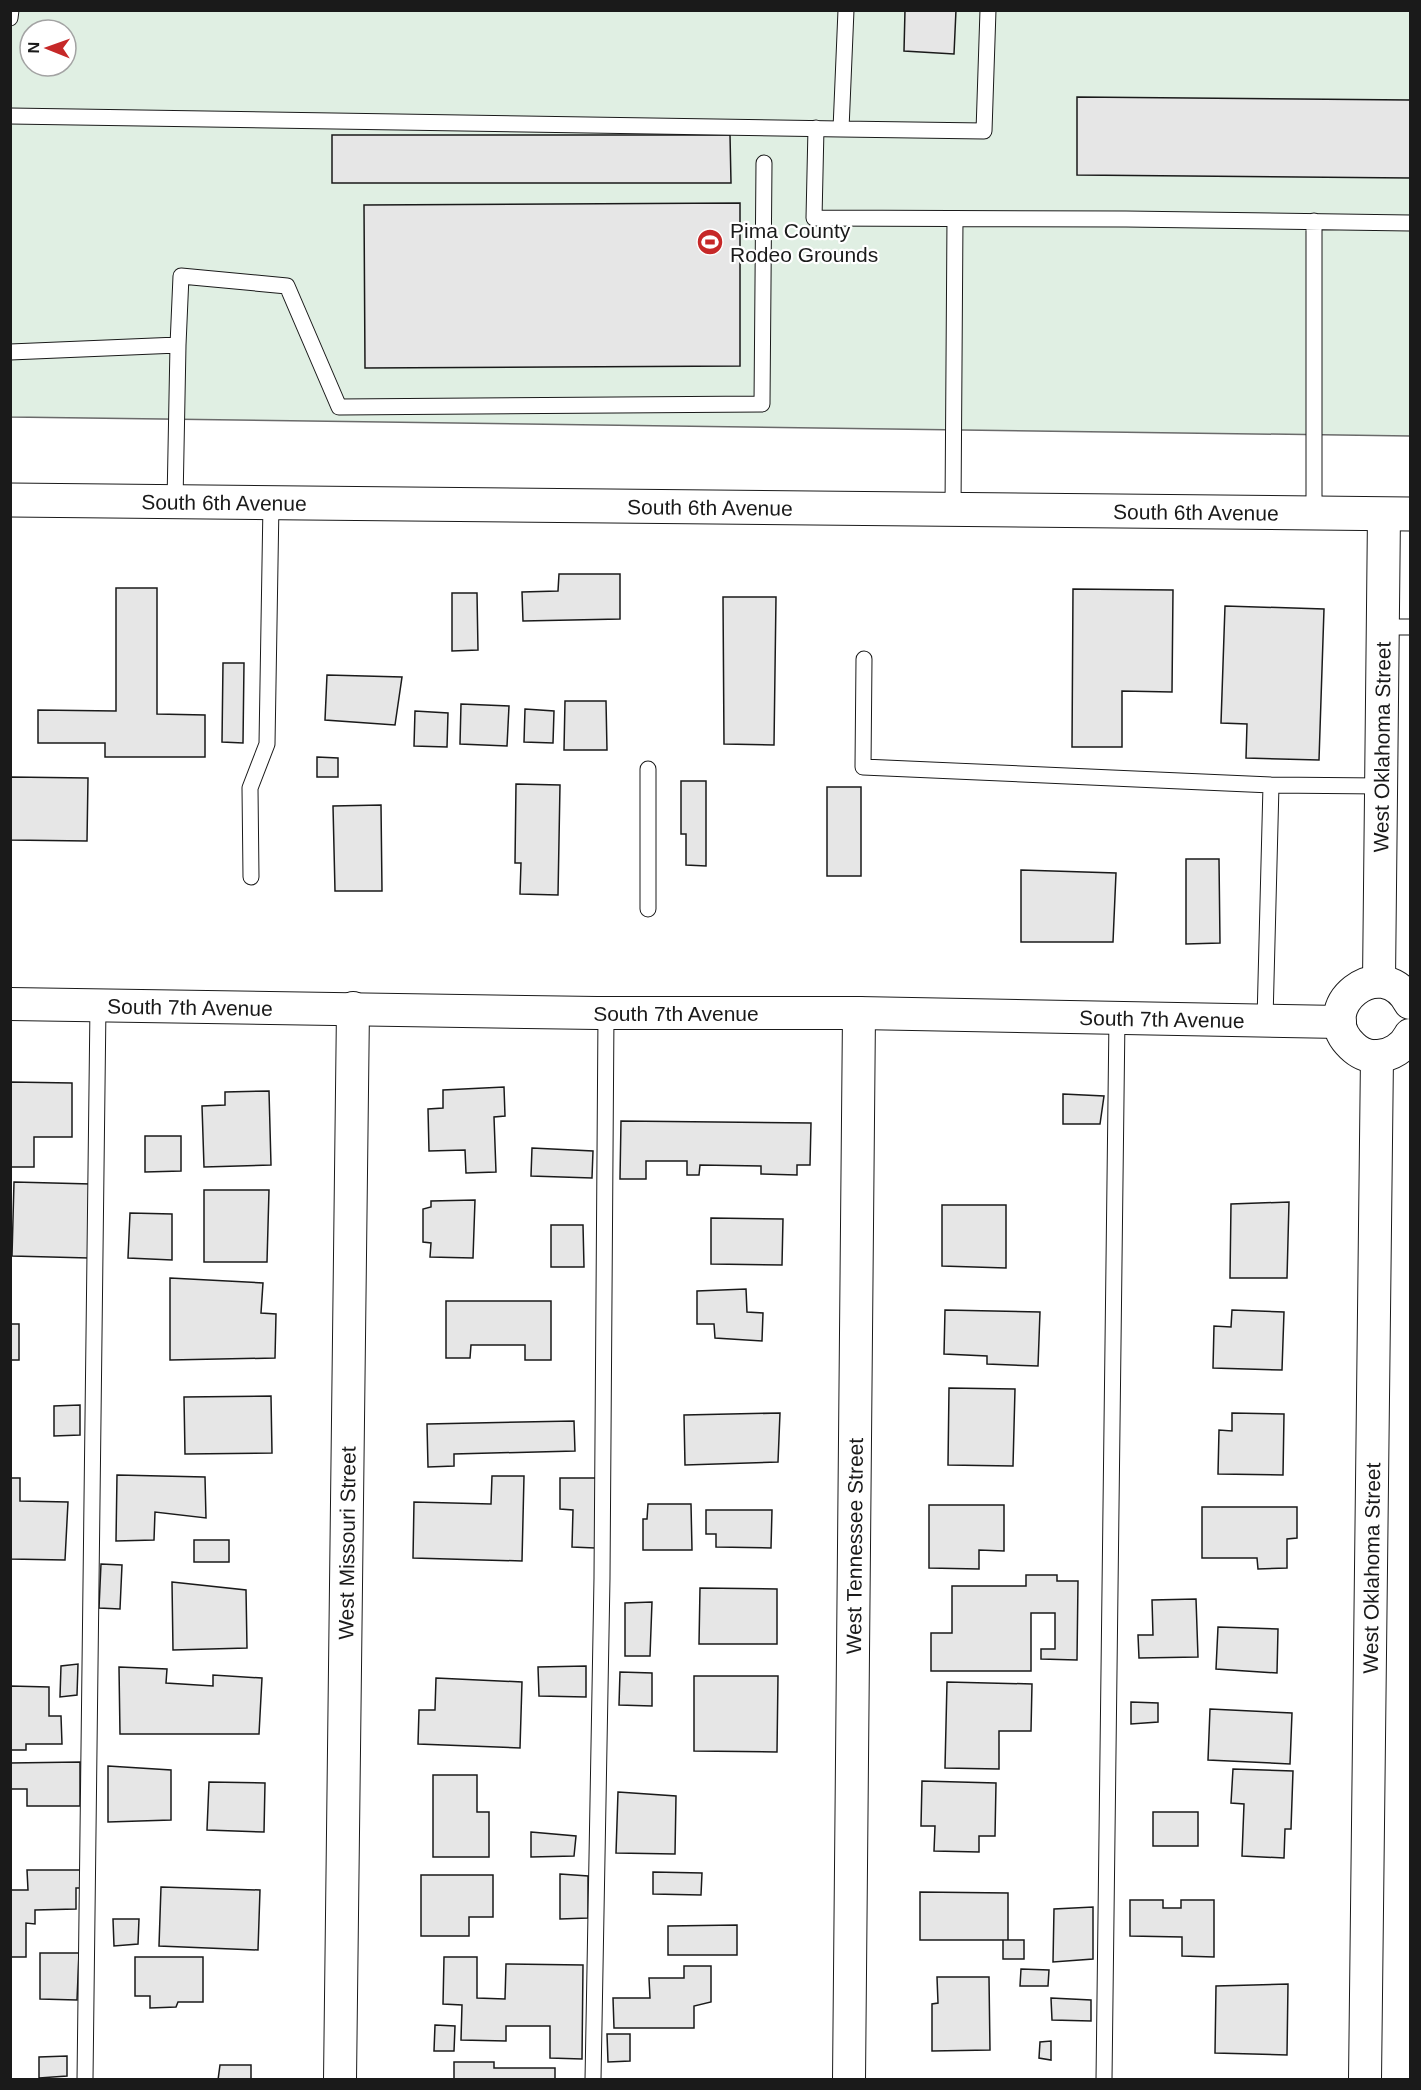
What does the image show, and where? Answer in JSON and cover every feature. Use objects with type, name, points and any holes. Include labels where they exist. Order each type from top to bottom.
[{"type":"main road","name":"South 6th Avenue","points":[[10,500],[1397,514]]},
{"type":"street","name":"West Oklahoma Street","points":[[1379,981],[1381,786],[1397,627],[1397,514]]},
{"type":"street","points":[[1410,1003],[1397,987],[1379,981],[1359,986],[1344,1001],[1340,1022],[1348,1043],[1366,1055],[1389,1054],[1399,1049],[1410,1035]]},
{"type":"street","name":"South 7th Avenue","points":[[10,1004],[606,1013],[859,1013],[1340,1022]]},
{"type":"street","name":"West Missouri Street","points":[[340,2079],[353,1008]]},
{"type":"street","name":"West Tennessee Street","points":[[849,2079],[859,1013]]},
{"type":"street","name":"West Oklahoma Street","points":[[1365,2079],[1377,1056]]},
{"type":"lane","points":[[10,18],[11,10]]},
{"type":"lane","points":[[841,129],[846,10]]},
{"type":"lane","points":[[10,116],[984,131],[988,10]]},
{"type":"lane","points":[[816,128],[814,218],[1410,223]]},
{"type":"lane","points":[[175,502],[178,345],[182,276],[287,286],[339,407],[762,404],[764,163]]},
{"type":"lane","points":[[953,510],[955,219]]},
{"type":"lane","points":[[1314,221],[1314,513]]},
{"type":"lane","points":[[10,352],[178,345]]},
{"type":"lane","points":[[251,877],[250,788],[267,744],[271,502]]},
{"type":"lane","points":[[864,659],[862,767],[1271,785],[1381,786]]},
{"type":"lane","points":[[648,769],[648,909]]},
{"type":"lane","points":[[1265,1020],[1271,785]]},
{"type":"lane","points":[[85,2079],[98,1005]]},
{"type":"lane","points":[[593,2079],[602,1578],[606,1013]]},
{"type":"lane","points":[[1104,2079],[1117,1017]]},
{"type":"green space","name":"Pima County Rodeo Grounds","points":[[11,11],[1410,11],[1410,436],[11,417]]},
{"type":"building","points":[[905,10],[956,10],[954,54],[904,51]]},
{"type":"building","points":[[1077,97],[1410,100],[1410,178],[1077,175]]},
{"type":"building","points":[[332,135],[730,135],[731,183],[332,183]]},
{"type":"building","points":[[740,203],[740,366],[365,368],[364,205]]},
{"type":"building","points":[[559,574],[620,574],[620,619],[523,621],[522,592],[558,591]]},
{"type":"building","points":[[116,588],[157,588],[157,714],[205,715],[205,757],[105,757],[105,743],[38,743],[38,710],[116,711]]},
{"type":"building","points":[[1073,589],[1173,590],[1172,692],[1122,691],[1122,747],[1072,747]]},
{"type":"building","points":[[452,593],[477,593],[478,650],[452,651]]},
{"type":"building","points":[[723,597],[776,597],[774,745],[724,744]]},
{"type":"building","points":[[1225,606],[1324,609],[1319,760],[1246,758],[1247,724],[1221,723]]},
{"type":"building","points":[[223,663],[244,663],[243,743],[222,742]]},
{"type":"building","points":[[327,675],[402,677],[395,725],[325,720]]},
{"type":"building","points":[[565,701],[606,701],[607,750],[564,750]]},
{"type":"building","points":[[461,704],[509,706],[507,746],[460,744]]},
{"type":"building","points":[[525,709],[554,711],[553,743],[524,742]]},
{"type":"building","points":[[415,711],[448,713],[447,747],[414,746]]},
{"type":"building","points":[[317,757],[338,758],[338,777],[317,777]]},
{"type":"building","points":[[10,777],[88,778],[87,841],[10,840]]},
{"type":"building","points":[[681,781],[706,781],[706,866],[686,865],[686,834],[681,834]]},
{"type":"building","points":[[516,784],[560,785],[558,895],[520,894],[521,863],[515,863]]},
{"type":"building","points":[[827,787],[861,787],[861,876],[827,876]]},
{"type":"building","points":[[381,805],[382,891],[335,891],[333,806]]},
{"type":"building","points":[[1186,859],[1219,859],[1220,943],[1186,944]]},
{"type":"building","points":[[1021,870],[1116,873],[1113,942],[1021,942]]},
{"type":"building","points":[[10,1082],[72,1083],[72,1137],[34,1137],[34,1167],[10,1167]]},
{"type":"building","points":[[504,1087],[505,1116],[494,1117],[496,1172],[466,1173],[465,1150],[429,1151],[428,1109],[443,1108],[443,1090]]},
{"type":"building","points":[[269,1091],[271,1165],[204,1167],[202,1106],[225,1105],[225,1092]]},
{"type":"building","points":[[1063,1094],[1104,1096],[1100,1124],[1063,1124]]},
{"type":"building","points":[[621,1121],[811,1123],[810,1165],[797,1165],[797,1175],[761,1174],[761,1166],[700,1165],[699,1175],[687,1175],[687,1161],[646,1161],[646,1179],[620,1179]]},
{"type":"building","points":[[145,1136],[181,1136],[181,1171],[145,1172]]},
{"type":"building","points":[[532,1148],[593,1151],[592,1178],[531,1176]]},
{"type":"building","points":[[14,1182],[91,1184],[89,1258],[12,1256]]},
{"type":"building","points":[[204,1190],[269,1190],[267,1262],[204,1262]]},
{"type":"building","points":[[475,1200],[473,1258],[430,1257],[431,1243],[423,1242],[423,1209],[431,1207],[431,1201]]},
{"type":"building","points":[[1289,1202],[1287,1278],[1230,1278],[1231,1204]]},
{"type":"building","points":[[942,1205],[1006,1205],[1006,1268],[942,1266]]},
{"type":"building","points":[[130,1213],[172,1214],[172,1260],[128,1258]]},
{"type":"building","points":[[711,1218],[783,1219],[782,1265],[711,1264]]},
{"type":"building","points":[[551,1225],[583,1225],[584,1267],[551,1267]]},
{"type":"building","points":[[170,1278],[263,1283],[261,1313],[276,1314],[275,1358],[170,1360]]},
{"type":"building","points":[[746,1289],[747,1312],[763,1313],[762,1341],[715,1338],[714,1324],[697,1324],[697,1291]]},
{"type":"building","points":[[446,1301],[551,1301],[551,1360],[525,1360],[525,1345],[471,1345],[470,1358],[446,1358]]},
{"type":"building","points":[[945,1310],[1040,1312],[1038,1366],[987,1364],[987,1356],[944,1354]]},
{"type":"building","points":[[1232,1310],[1284,1312],[1282,1370],[1213,1368],[1214,1326],[1231,1327]]},
{"type":"building","points":[[10,1324],[19,1324],[19,1360],[10,1360]]},
{"type":"building","points":[[949,1388],[1015,1389],[1013,1466],[948,1465]]},
{"type":"building","points":[[271,1396],[272,1453],[185,1454],[184,1397]]},
{"type":"building","points":[[80,1405],[80,1435],[54,1436],[54,1406]]},
{"type":"building","points":[[780,1413],[778,1462],[685,1465],[684,1415]]},
{"type":"building","points":[[1232,1413],[1284,1414],[1283,1475],[1218,1474],[1219,1430],[1232,1431]]},
{"type":"building","points":[[574,1421],[575,1451],[454,1454],[454,1466],[428,1467],[427,1424]]},
{"type":"building","points":[[117,1475],[205,1477],[206,1518],[155,1512],[154,1540],[116,1541]]},
{"type":"building","points":[[492,1476],[524,1476],[522,1561],[413,1558],[414,1502],[491,1504]]},
{"type":"building","points":[[10,1478],[20,1478],[20,1501],[68,1502],[65,1560],[10,1559]]},
{"type":"building","points":[[560,1478],[596,1478],[595,1548],[572,1547],[573,1510],[560,1509]]},
{"type":"building","points":[[648,1504],[691,1504],[692,1550],[643,1550],[643,1519],[647,1519]]},
{"type":"building","points":[[929,1505],[1004,1505],[1004,1551],[979,1550],[979,1569],[929,1568]]},
{"type":"building","points":[[1202,1507],[1297,1507],[1297,1538],[1287,1539],[1287,1568],[1258,1569],[1257,1558],[1202,1558]]},
{"type":"building","points":[[706,1510],[772,1510],[771,1548],[716,1547],[716,1534],[706,1534]]},
{"type":"building","points":[[194,1540],[229,1540],[229,1562],[194,1562]]},
{"type":"building","points":[[101,1564],[122,1565],[120,1609],[99,1608]]},
{"type":"building","points":[[1026,1575],[1057,1575],[1057,1581],[1078,1581],[1077,1660],[1041,1659],[1041,1649],[1055,1649],[1055,1613],[1031,1613],[1031,1671],[931,1671],[931,1633],[952,1633],[952,1586],[1026,1586]]},
{"type":"building","points":[[172,1582],[246,1590],[247,1648],[173,1650]]},
{"type":"building","points":[[700,1588],[777,1589],[777,1644],[699,1644]]},
{"type":"building","points":[[1196,1599],[1198,1657],[1139,1658],[1138,1635],[1153,1635],[1152,1600]]},
{"type":"building","points":[[652,1602],[650,1656],[625,1656],[625,1603]]},
{"type":"building","points":[[1218,1627],[1278,1629],[1277,1673],[1216,1669]]},
{"type":"building","points":[[78,1664],[77,1695],[60,1697],[61,1666]]},
{"type":"building","points":[[586,1666],[586,1697],[539,1696],[538,1667]]},
{"type":"building","points":[[119,1667],[167,1669],[166,1683],[213,1686],[213,1675],[262,1678],[259,1734],[120,1734]]},
{"type":"building","points":[[620,1672],[652,1673],[652,1706],[619,1705]]},
{"type":"building","points":[[694,1676],[778,1676],[777,1752],[694,1751]]},
{"type":"building","points":[[436,1678],[522,1682],[520,1748],[418,1744],[419,1710],[435,1710]]},
{"type":"building","points":[[947,1682],[1032,1684],[1031,1731],[999,1731],[999,1769],[945,1768]]},
{"type":"building","points":[[10,1686],[49,1687],[49,1716],[61,1716],[62,1744],[26,1744],[26,1750],[10,1750]]},
{"type":"building","points":[[1131,1702],[1158,1703],[1158,1722],[1131,1724]]},
{"type":"building","points":[[1210,1709],[1292,1713],[1290,1764],[1208,1760]]},
{"type":"building","points":[[80,1762],[80,1806],[27,1806],[27,1789],[10,1789],[10,1763]]},
{"type":"building","points":[[108,1766],[171,1770],[171,1820],[108,1822]]},
{"type":"building","points":[[1233,1769],[1293,1771],[1291,1829],[1285,1829],[1284,1858],[1242,1856],[1244,1804],[1231,1803]]},
{"type":"building","points":[[433,1775],[477,1775],[477,1812],[489,1812],[489,1857],[433,1857]]},
{"type":"building","points":[[922,1781],[996,1783],[995,1836],[979,1836],[979,1852],[934,1851],[935,1826],[921,1826]]},
{"type":"building","points":[[209,1782],[265,1783],[264,1832],[207,1830]]},
{"type":"building","points":[[618,1792],[676,1796],[675,1854],[616,1853]]},
{"type":"building","points":[[1153,1812],[1198,1812],[1198,1846],[1153,1846]]},
{"type":"building","points":[[531,1832],[576,1836],[574,1856],[531,1857]]},
{"type":"building","points":[[27,1870],[80,1870],[80,1888],[76,1888],[76,1909],[35,1910],[35,1924],[26,1923],[26,1957],[10,1957],[10,1890],[28,1890]]},
{"type":"building","points":[[653,1872],[702,1873],[701,1895],[653,1894]]},
{"type":"building","points":[[560,1874],[588,1876],[588,1918],[560,1919]]},
{"type":"building","points":[[421,1875],[493,1875],[493,1917],[469,1917],[469,1936],[421,1936]]},
{"type":"building","points":[[161,1887],[260,1890],[258,1950],[159,1946]]},
{"type":"building","points":[[920,1892],[1008,1893],[1008,1940],[920,1940]]},
{"type":"building","points":[[1130,1900],[1163,1900],[1163,1908],[1181,1908],[1181,1900],[1214,1900],[1214,1957],[1182,1956],[1182,1937],[1130,1936]]},
{"type":"building","points":[[1093,1907],[1093,1959],[1053,1962],[1054,1909]]},
{"type":"building","points":[[113,1919],[139,1919],[138,1944],[114,1946]]},
{"type":"building","points":[[737,1925],[737,1955],[668,1955],[668,1926]]},
{"type":"building","points":[[1003,1940],[1024,1940],[1024,1959],[1003,1959]]},
{"type":"building","points":[[40,1953],[79,1953],[77,2000],[40,1999]]},
{"type":"building","points":[[135,1957],[203,1957],[203,2002],[178,2002],[176,2007],[150,2008],[150,1996],[135,1996]]},
{"type":"building","points":[[444,1957],[477,1957],[477,1998],[505,1999],[506,1964],[583,1965],[582,2059],[550,2058],[550,2026],[506,2026],[506,2041],[461,2040],[462,2005],[443,2004]]},
{"type":"building","points":[[684,1966],[711,1966],[711,2002],[694,2006],[694,2028],[614,2028],[613,1998],[650,1998],[649,1978],[684,1978]]},
{"type":"building","points":[[1021,1969],[1049,1970],[1048,1986],[1020,1986]]},
{"type":"building","points":[[937,1977],[989,1977],[990,2050],[932,2051],[932,2004],[938,2003]]},
{"type":"building","points":[[1288,1984],[1287,2055],[1215,2053],[1216,1986]]},
{"type":"building","points":[[1051,1998],[1091,2000],[1091,2021],[1052,2020]]},
{"type":"building","points":[[435,2025],[455,2026],[454,2051],[434,2051]]},
{"type":"building","points":[[607,2034],[630,2034],[630,2061],[608,2062]]},
{"type":"building","points":[[1051,2041],[1051,2060],[1039,2058],[1040,2042]]},
{"type":"building","points":[[67,2056],[67,2076],[39,2078],[39,2057]]},
{"type":"building","points":[[454,2062],[494,2062],[494,2068],[555,2068],[555,2080],[454,2080]]},
{"type":"building","points":[[220,2065],[251,2065],[251,2080],[218,2080]]},
{"type":"place","name":"Pima County Rodeo Grounds","points":[[710,242]]}]
